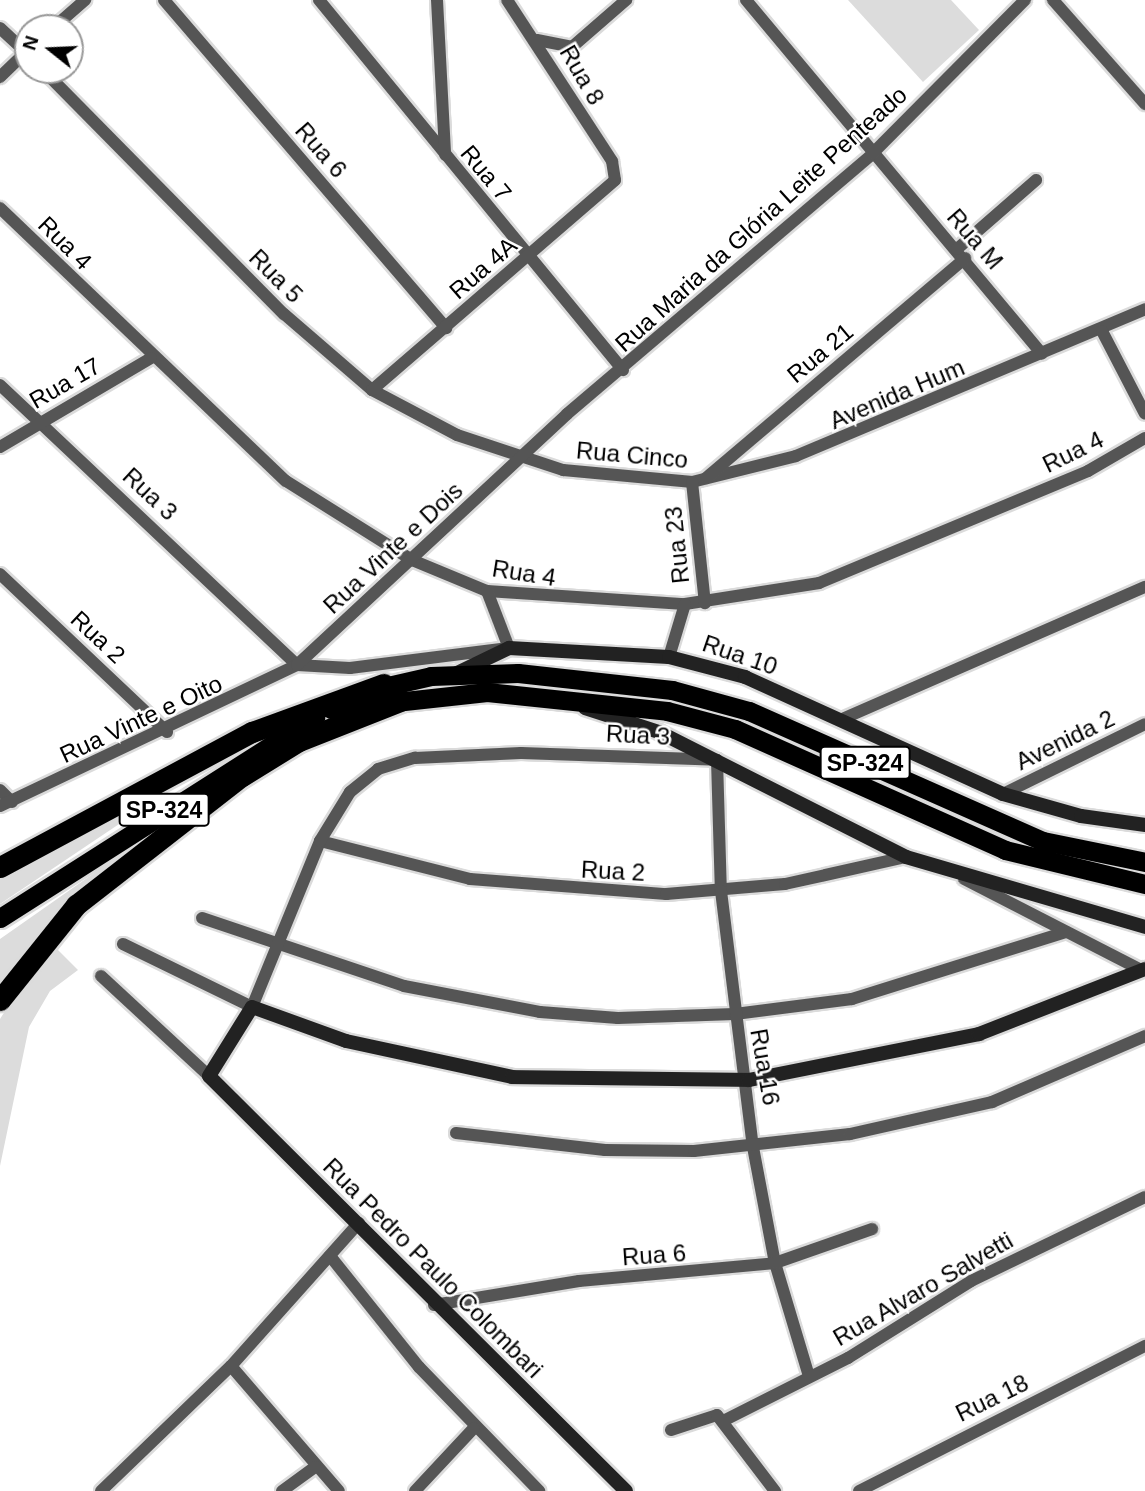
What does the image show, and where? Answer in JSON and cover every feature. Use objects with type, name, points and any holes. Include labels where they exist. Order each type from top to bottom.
[{"type":"highway","name":"SP-324","points":[[0,918],[253,752],[331,709],[383,684],[453,675],[581,676],[717,700],[1043,841],[1145,862]]},
{"type":"highway","points":[[0,867],[252,732],[383,684]]},
{"type":"highway","name":"SP-324","points":[[331,709],[487,692],[541,694],[622,703],[735,730],[1005,850],[1145,884]]},
{"type":"highway","points":[[0,1000],[75,905],[242,776],[299,741],[400,701]]},
{"type":"main road","name":"Rua 10","points":[[509,648],[581,647],[669,657],[744,677],[1003,794],[1081,816],[1145,825]]},
{"type":"main road","points":[[453,675],[509,648]]},
{"type":"main road","points":[[541,694],[659,732],[717,760]]},
{"type":"main road","name":"Rua 3","points":[[717,760],[906,857],[964,879]]},
{"type":"main road","points":[[964,879],[1145,927]]},
{"type":"main road","points":[[209,1076],[252,1007],[346,1041],[512,1077],[749,1080],[979,1034],[1143,970]]},
{"type":"main road","name":"Rua Pedro Paulo Colombari","points":[[209,1076],[359,1223],[434,1306],[626,1491]]},
{"type":"street","points":[[69,14],[85,0]]},
{"type":"street","name":"Rua 6","points":[[164,0],[446,328]]},
{"type":"street","name":"Rua 7","points":[[320,0],[623,370]]},
{"type":"street","points":[[438,0],[445,155]]},
{"type":"street","name":"Rua 8","points":[[507,0],[537,40],[615,174]]},
{"type":"street","points":[[537,40],[572,47],[626,0]]},
{"type":"street","points":[[746,0],[872,154]]},
{"type":"street","name":"Rua Maria da Glória Leite Penteado","points":[[517,460],[872,154],[1025,0]]},
{"type":"street","points":[[1053,0],[1145,104]]},
{"type":"street","points":[[0,28],[14,40]]},
{"type":"street","points":[[0,77],[14,64]]},
{"type":"street","name":"Rua 5","points":[[57,84],[284,314],[372,390],[517,460]]},
{"type":"street","name":"Rua M","points":[[872,154],[961,254],[1042,354]]},
{"type":"street","name":"Rua 4A","points":[[372,390],[529,257],[615,174]]},
{"type":"street","name":"Rua 21","points":[[697,481],[961,254],[1036,180]]},
{"type":"street","name":"Rua 4","points":[[0,208],[151,358],[286,481],[412,560],[487,591],[685,604],[705,603],[836,577],[1088,471],[1145,438]]},
{"type":"street","name":"Avenida Hum","points":[[697,481],[852,437],[1042,354],[1102,331],[1145,309]]},
{"type":"street","points":[[1102,331],[1145,414]]},
{"type":"street","name":"Rua 17","points":[[0,447],[151,358]]},
{"type":"street","name":"Rua 3","points":[[0,385],[298,666]]},
{"type":"street","name":"Rua Cinco","points":[[517,460],[603,478],[697,481]]},
{"type":"street","name":"Rua Vinte e Dois","points":[[298,666],[517,460]]},
{"type":"street","name":"Rua 23","points":[[697,481],[705,603]]},
{"type":"street","name":"Rua 2","points":[[0,573],[167,732]]},
{"type":"street","points":[[840,720],[1145,587]]},
{"type":"street","points":[[487,591],[509,648]]},
{"type":"street","points":[[669,657],[685,604]]},
{"type":"street","name":"Rua 10","points":[[298,666],[350,668],[509,648]]},
{"type":"street","name":"Rua Vinte e Oito","points":[[6,804],[167,732],[298,666]]},
{"type":"street","name":"Avenida 2","points":[[1003,794],[1145,724]]},
{"type":"street","name":"Rua 3","points":[[252,1007],[320,841],[350,792],[393,763],[521,752],[717,760]]},
{"type":"street","name":"Rua 16","points":[[717,760],[720,891],[735,1014],[749,1080],[753,1147],[775,1263],[809,1376]]},
{"type":"street","points":[[0,790],[6,804]]},
{"type":"street","name":"Rua 2","points":[[320,841],[470,879],[543,888],[720,891],[906,857]]},
{"type":"street","name":"Rua 3","points":[[964,879],[1143,970]]},
{"type":"street","points":[[202,918],[277,946],[404,986],[551,1014],[735,1014],[905,987],[1066,932]]},
{"type":"street","points":[[123,944],[252,1007]]},
{"type":"street","points":[[101,976],[209,1076]]},
{"type":"street","points":[[456,1133],[605,1150],[753,1147],[850,1134],[992,1102],[1145,1036]]},
{"type":"street","name":"Rua Alvaro Salvetti","points":[[725,1420],[809,1376],[971,1281],[1145,1197]]},
{"type":"street","points":[[101,1491],[231,1366],[359,1223]]},
{"type":"street","name":"Rua 6","points":[[434,1306],[568,1283],[775,1263],[872,1229]]},
{"type":"street","points":[[330,1256],[474,1428],[538,1491]]},
{"type":"street","name":"Rua 18","points":[[859,1491],[1145,1346]]},
{"type":"street","points":[[231,1366],[315,1467],[339,1491]]},
{"type":"street","points":[[671,1430],[709,1415],[725,1420],[747,1460],[775,1491]]},
{"type":"street","points":[[415,1491],[474,1428]]},
{"type":"street","points":[[282,1491],[315,1467]]},
{"type":"shaded area","points":[[848,0],[951,0],[979,30],[923,82]]},
{"type":"shaded area","points":[[145,801],[143,808],[0,904],[0,877]]},
{"type":"shaded area","points":[[147,836],[60,908],[0,984],[0,939]]},
{"type":"shaded area","points":[[49,941],[78,970],[50,991],[29,1027],[0,1166],[0,1019]]}]
